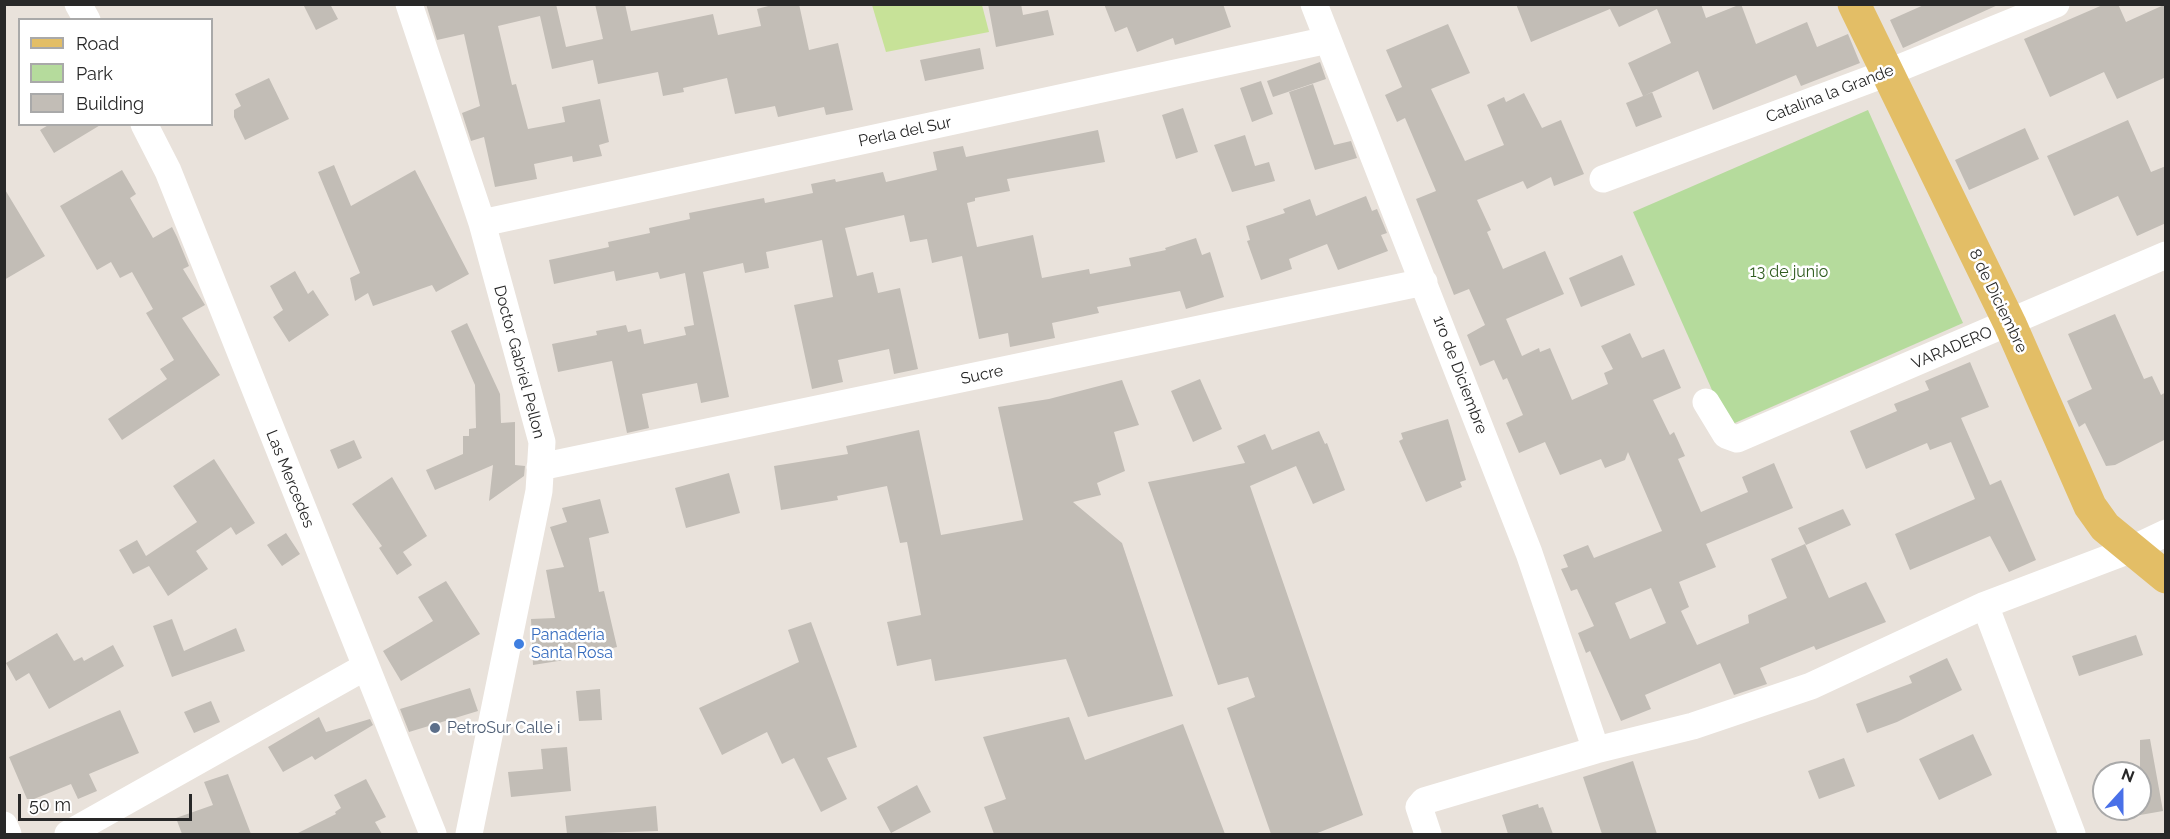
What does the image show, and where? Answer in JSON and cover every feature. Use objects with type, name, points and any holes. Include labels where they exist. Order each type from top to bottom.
[{"type":"main road","name":"8 de Diciembre","points":[[1854,4],[2010,324],[2090,506],[2105,527],[2130,550],[2166,577]]},
{"type":"street","points":[[78,4],[86,18]]},
{"type":"street","name":"Doctor Gabriel Pellon","points":[[409,4],[482,223],[542,442],[538,491],[469,834]]},
{"type":"street","name":"1ro de Diciembre","points":[[1314,4],[1425,282],[1528,553],[1596,750]]},
{"type":"street","name":"Catalina la Grande","points":[[1604,179],[1887,73],[2056,4]]},
{"type":"street","name":"Perla del Sur","points":[[482,223],[1328,40]]},
{"type":"street","name":"Las Mercedes","points":[[145,126],[168,171],[433,834]]},
{"type":"street","name":"VARADERO","points":[[1706,402],[1726,435],[1737,439],[2010,324],[2166,255]]},
{"type":"street","name":"Sucre","points":[[540,467],[1425,282]]},
{"type":"street","points":[[1428,834],[1419,814],[1419,807],[1424,801],[1596,750],[1693,726],[1811,686],[1985,605],[2130,550],[2166,533]]},
{"type":"street","points":[[1985,605],[2072,834]]},
{"type":"street","points":[[68,834],[365,667]]},
{"type":"street","points":[[4,825],[8,834]]},
{"type":"green space","points":[[872,5],[982,5],[989,32],[886,52]]},
{"type":"green space","name":"13 de junio","points":[[1868,110],[1963,323],[1728,426],[1633,212]]},
{"type":"building","points":[[303,4],[330,4],[338,19],[316,30]]},
{"type":"building","points":[[426,4],[556,4],[566,47],[603,39],[595,4],[625,4],[631,31],[713,14],[718,35],[761,26],[757,9],[776,4],[799,4],[809,50],[838,43],[853,110],[826,115],[824,107],[778,117],[775,106],[735,114],[727,78],[683,88],[684,92],[663,96],[658,72],[598,84],[593,60],[552,69],[540,16],[498,26],[512,85],[516,84],[528,129],[565,122],[562,107],[600,99],[609,142],[599,145],[602,156],[573,162],[572,156],[534,164],[537,179],[495,187],[484,137],[471,141],[462,113],[480,106],[464,34],[437,40]]},
{"type":"building","points":[[988,4],[1021,4],[1023,15],[1048,10],[1054,35],[996,47]]},
{"type":"building","points":[[1104,4],[1223,4],[1231,27],[1175,45],[1173,38],[1137,52],[1127,27],[1115,32]]},
{"type":"building","points":[[1516,4],[1701,4],[1706,18],[1741,4],[1756,44],[1807,22],[1817,47],[1848,34],[1860,63],[1801,86],[1796,75],[1713,110],[1698,71],[1652,92],[1662,117],[1636,127],[1626,103],[1643,96],[1628,63],[1671,43],[1657,9],[1619,27],[1610,9],[1531,42]]},
{"type":"building","points":[[1926,4],[2000,4],[1903,48],[1890,20]]},
{"type":"building","points":[[2105,4],[2118,4],[2126,22],[2166,4],[2166,77],[2117,99],[2104,72],[2050,97],[2024,39]]},
{"type":"building","points":[[1448,24],[1470,73],[1431,89],[1465,161],[1504,145],[1487,105],[1504,97],[1506,102],[1524,93],[1542,128],[1561,120],[1584,174],[1554,186],[1551,177],[1527,189],[1523,181],[1477,200],[1491,230],[1487,232],[1503,269],[1545,251],[1564,294],[1506,319],[1522,356],[1539,348],[1540,352],[1550,348],[1572,400],[1608,384],[1604,373],[1613,369],[1601,346],[1630,333],[1642,358],[1664,349],[1681,388],[1653,400],[1670,435],[1674,432],[1685,456],[1678,459],[1701,512],[1748,492],[1742,477],[1774,463],[1793,508],[1706,544],[1716,567],[1679,582],[1689,607],[1681,611],[1697,645],[1749,623],[1748,615],[1787,598],[1771,559],[1805,544],[1829,598],[1866,582],[1886,622],[1816,650],[1814,646],[1760,668],[1767,684],[1734,695],[1720,663],[1645,695],[1651,709],[1621,721],[1590,651],[1586,653],[1578,633],[1594,626],[1577,589],[1571,591],[1561,569],[1568,567],[1563,555],[1588,545],[1594,558],[1662,531],[1628,452],[1625,460],[1605,468],[1601,459],[1560,475],[1545,442],[1519,453],[1506,423],[1523,415],[1507,378],[1503,380],[1494,360],[1480,366],[1467,335],[1485,325],[1469,289],[1454,295],[1416,199],[1436,191],[1405,118],[1397,122],[1385,95],[1402,87],[1386,50]],"holes":[[[1651,588],[1666,623],[1630,639],[1615,603]]]},
{"type":"building","points":[[980,48],[984,69],[925,81],[920,60]]},
{"type":"building","points":[[1320,62],[1326,79],[1273,97],[1267,81]]},
{"type":"building","points":[[269,78],[289,119],[245,140],[234,117],[234,110],[241,106],[235,94]]},
{"type":"building","points":[[1261,81],[1273,114],[1252,122],[1240,88]]},
{"type":"building","points":[[1313,84],[1334,145],[1351,141],[1357,158],[1315,170],[1289,92]]},
{"type":"building","points":[[1183,108],[1198,152],[1176,159],[1162,115]]},
{"type":"building","points":[[2128,120],[2151,172],[2166,166],[2166,223],[2137,236],[2118,196],[2074,216],[2047,156]]},
{"type":"building","points":[[47,126],[99,126],[54,153],[40,130]]},
{"type":"building","points":[[2025,128],[2039,159],[1969,190],[1955,160]]},
{"type":"building","points":[[1098,130],[1105,162],[1007,179],[1010,191],[975,198],[975,201],[967,203],[977,247],[1033,235],[1042,278],[1089,269],[1090,274],[1131,266],[1129,258],[1166,250],[1165,248],[1196,238],[1202,255],[1210,252],[1224,297],[1186,309],[1180,291],[1097,307],[1099,313],[1052,323],[1055,338],[1010,347],[1008,333],[979,339],[962,256],[932,263],[927,239],[910,242],[904,215],[845,228],[857,276],[873,272],[878,293],[900,288],[918,369],[894,374],[889,349],[838,360],[843,382],[812,389],[794,305],[833,297],[822,240],[766,252],[769,268],[745,273],[743,263],[703,272],[729,397],[701,403],[697,383],[642,394],[649,428],[627,433],[612,361],[558,372],[552,344],[597,335],[596,331],[626,325],[628,332],[641,329],[644,344],[686,335],[684,327],[694,325],[685,273],[660,279],[658,272],[616,281],[614,271],[554,284],[549,260],[609,247],[608,242],[650,233],[649,228],[690,219],[689,213],[764,198],[765,203],[813,193],[811,184],[835,179],[836,182],[883,172],[886,182],[937,170],[933,152],[963,146],[966,157]]},
{"type":"building","points":[[1245,135],[1255,166],[1269,162],[1275,181],[1232,192],[1214,145]]},
{"type":"building","points":[[334,165],[351,206],[415,170],[469,274],[436,292],[432,285],[373,306],[368,293],[355,301],[350,278],[360,273],[318,172]]},
{"type":"building","points":[[122,170],[136,194],[130,198],[153,238],[172,227],[177,237],[189,266],[183,269],[205,305],[182,318],[220,375],[122,440],[108,419],[167,379],[160,369],[174,360],[146,313],[153,309],[132,272],[120,278],[111,262],[97,270],[60,206]]},
{"type":"building","points":[[4,188],[45,256],[4,280]]},
{"type":"building","points":[[1366,196],[1372,211],[1377,209],[1387,233],[1381,235],[1388,251],[1338,270],[1327,244],[1289,259],[1292,269],[1261,280],[1247,241],[1250,240],[1246,226],[1285,213],[1283,209],[1310,199],[1316,216]]},
{"type":"building","points":[[1622,255],[1635,285],[1581,307],[1569,278]]},
{"type":"building","points":[[295,271],[308,294],[313,290],[329,315],[289,342],[273,317],[283,310],[270,286]]},
{"type":"building","points":[[2115,314],[2144,379],[2152,376],[2161,395],[2166,392],[2166,439],[2115,465],[2106,466],[2085,423],[2079,427],[2067,401],[2092,389],[2068,334]]},
{"type":"building","points":[[467,323],[500,394],[501,423],[515,422],[515,465],[525,466],[524,476],[489,501],[493,465],[435,490],[426,470],[463,454],[463,436],[469,436],[469,429],[476,428],[475,385],[451,331]]},
{"type":"building","points":[[1970,362],[1989,407],[1961,418],[1990,485],[2001,480],[2036,560],[2009,572],[1990,536],[1910,570],[1895,534],[1975,499],[1951,442],[1930,450],[1927,443],[1866,469],[1850,431],[1897,411],[1894,404],[1929,390],[1925,381]]},
{"type":"building","points":[[1200,379],[1222,429],[1193,442],[1171,391]]},
{"type":"building","points":[[1122,380],[1139,425],[1114,432],[1125,471],[1097,483],[1101,495],[1073,502],[1122,543],[1173,696],[1088,717],[1066,659],[935,681],[931,659],[897,666],[887,622],[921,615],[907,542],[900,543],[887,486],[837,496],[838,500],[781,510],[774,466],[848,454],[846,446],[919,430],[941,535],[1023,520],[998,407],[1049,399]]},
{"type":"building","points":[[1448,419],[1466,480],[1460,482],[1462,487],[1426,502],[1399,441],[1403,439],[1401,433]]},
{"type":"building","points":[[1319,431],[1325,444],[1327,443],[1345,490],[1313,504],[1296,466],[1250,486],[1363,815],[1315,834],[1271,834],[1227,708],[1255,697],[1248,677],[1218,685],[1148,482],[1245,463],[1237,446],[1265,434],[1272,450]]},
{"type":"building","points":[[354,440],[362,458],[338,469],[330,450]]},
{"type":"building","points":[[214,459],[255,523],[236,535],[231,527],[196,551],[208,569],[168,596],[149,566],[133,574],[119,550],[137,540],[146,556],[197,522],[173,486]]},
{"type":"building","points":[[729,473],[740,513],[686,528],[675,488]]},
{"type":"building","points":[[392,477],[427,536],[403,552],[412,565],[397,575],[379,548],[382,546],[352,504]]},
{"type":"building","points":[[600,499],[609,533],[589,538],[599,592],[604,591],[617,647],[596,652],[596,655],[533,665],[531,619],[555,618],[546,570],[564,567],[550,527],[567,522],[562,508]]},
{"type":"building","points":[[1843,509],[1851,525],[1806,545],[1798,528]]},
{"type":"building","points":[[286,533],[300,554],[282,566],[267,545]]},
{"type":"building","points":[[446,581],[480,634],[401,681],[383,651],[433,621],[418,597]]},
{"type":"building","points":[[172,619],[184,651],[236,628],[245,651],[172,677],[153,626]]},
{"type":"building","points":[[811,622],[857,747],[827,758],[847,799],[821,812],[794,758],[782,764],[767,732],[722,755],[699,708],[799,662],[788,630]]},
{"type":"building","points":[[57,633],[74,661],[82,657],[84,661],[113,645],[124,666],[49,709],[29,673],[16,681],[6,663]]},
{"type":"building","points":[[2136,635],[2143,655],[2079,676],[2072,656]]},
{"type":"building","points":[[1947,658],[1962,690],[1897,722],[1867,733],[1856,704],[1912,683],[1909,676]]},
{"type":"building","points":[[470,688],[478,711],[409,732],[400,709]]},
{"type":"building","points":[[600,689],[602,720],[579,721],[576,691]]},
{"type":"building","points":[[211,701],[220,722],[194,733],[184,712]]},
{"type":"building","points":[[120,710],[139,753],[89,774],[97,791],[78,799],[71,784],[34,799],[27,799],[9,757]]},
{"type":"building","points":[[319,717],[326,732],[370,719],[373,725],[315,760],[312,756],[283,772],[268,747]]},
{"type":"building","points":[[1069,717],[1085,760],[1183,724],[1225,834],[994,834],[984,807],[1006,799],[983,737]]},
{"type":"building","points":[[1973,734],[1992,775],[1939,800],[1919,759]]},
{"type":"building","points":[[2150,739],[2163,811],[2152,813],[2152,761],[2140,761],[2140,740]]},
{"type":"building","points":[[567,747],[571,791],[511,797],[508,772],[543,769],[541,749]]},
{"type":"building","points":[[1844,758],[1855,786],[1819,799],[1808,771]]},
{"type":"building","points":[[1633,761],[1657,834],[1602,834],[1583,777]]},
{"type":"building","points":[[228,774],[251,834],[182,834],[176,818],[213,805],[204,782]]},
{"type":"building","points":[[366,779],[386,817],[375,822],[382,834],[296,834],[336,814],[335,812],[341,808],[334,795]]},
{"type":"building","points":[[917,785],[931,812],[891,833],[877,807]]},
{"type":"building","points":[[1538,804],[1539,808],[1543,807],[1553,834],[1508,834],[1502,815]]},
{"type":"building","points":[[656,806],[658,831],[567,834],[565,816]]},
{"type":"place","name":"Panaderia Santa Rosa","points":[[519,644]]},
{"type":"place","name":"PetroSur Calle i","points":[[435,728]]}]
